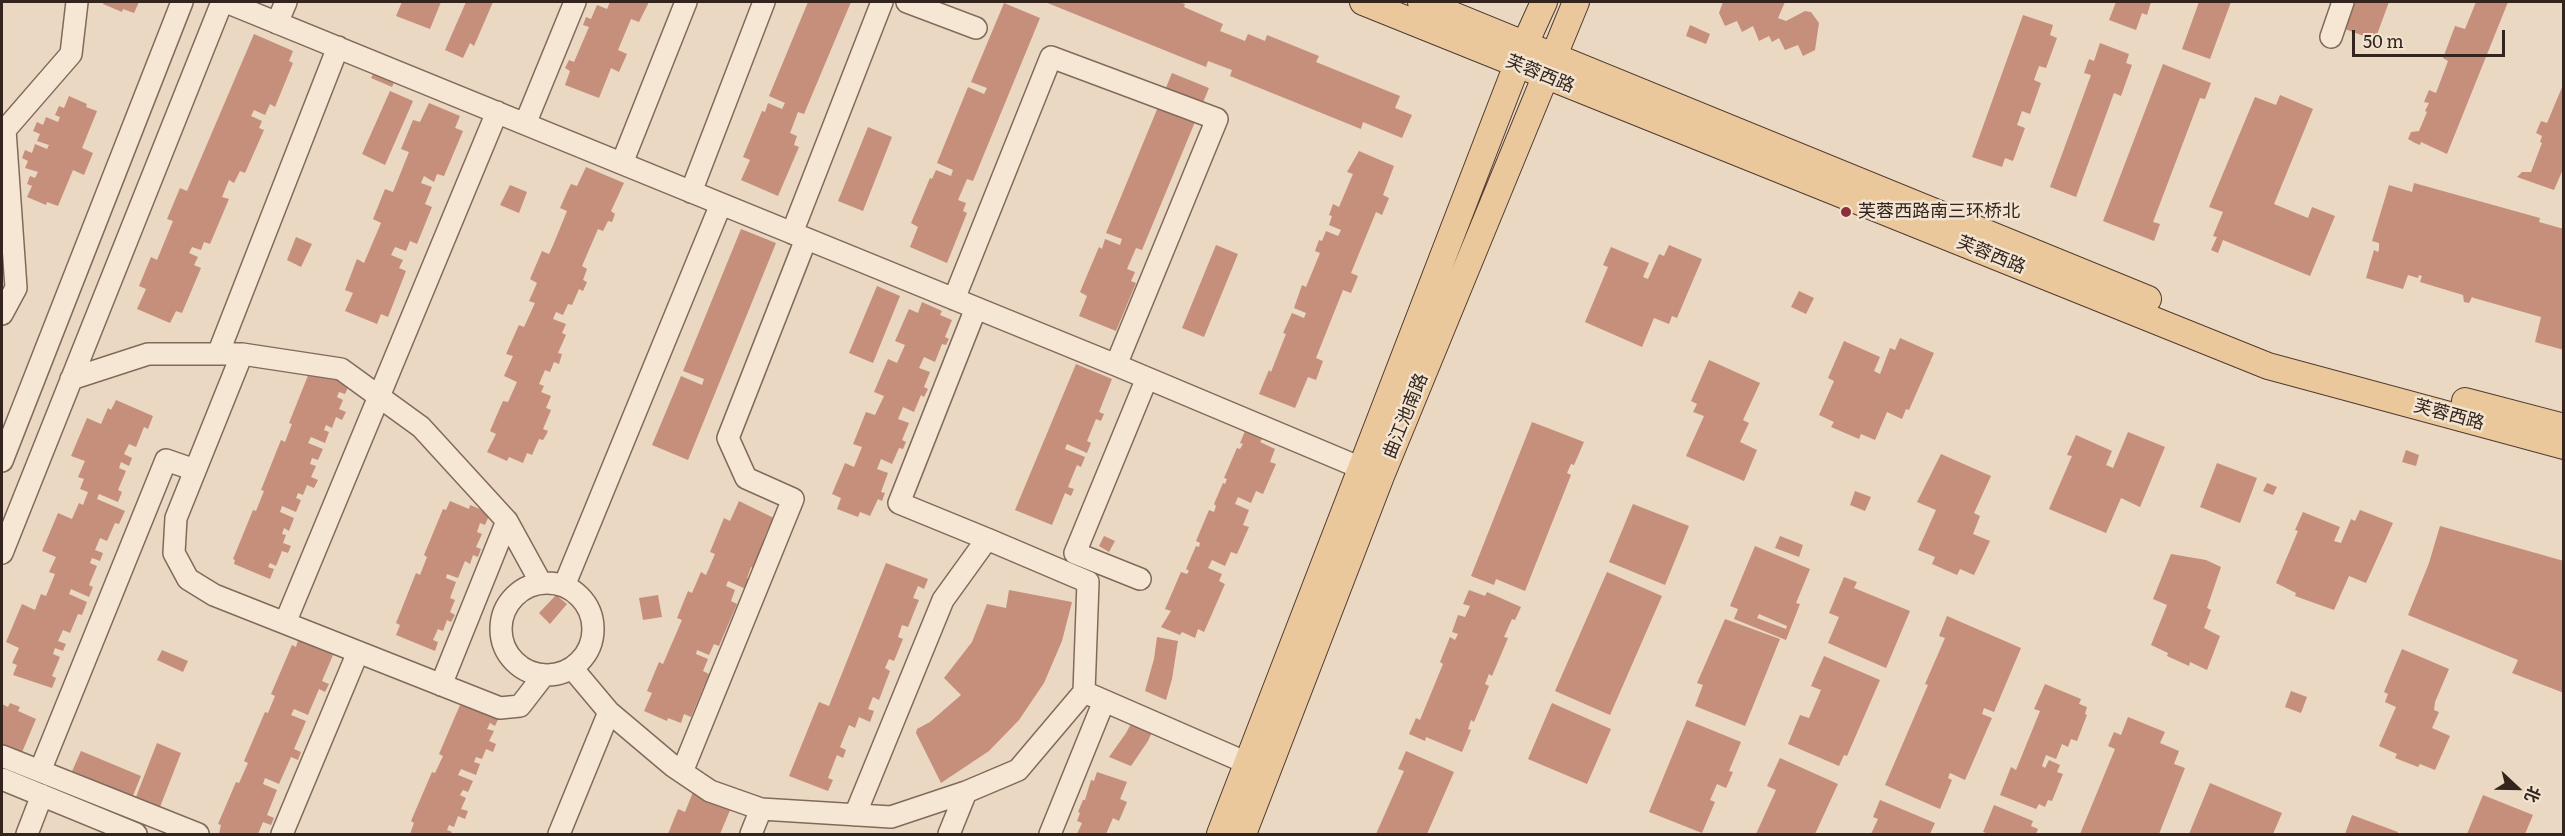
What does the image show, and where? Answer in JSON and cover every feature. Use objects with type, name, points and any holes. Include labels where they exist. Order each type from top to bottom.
[{"type":"main road","name":"芙蓉西路","points":[[1363,2],[1522,54],[2268,366],[2564,446]]},
{"type":"main road","name":"芙蓉西路","points":[[1421,2],[1522,54]]},
{"type":"main road","name":"曲江池南路","points":[[1220,834],[1544,2]]},
{"type":"main road","name":"曲江池南路","points":[[1244,834],[1382,476],[1576,2]]},
{"type":"main road","name":"芙蓉西路","points":[[1549,65],[2276,351],[2564,427]]},
{"type":"street","points":[[2,314],[16,288],[5,130],[71,54],[77,2]]},
{"type":"street","points":[[2,460],[182,2]]},
{"type":"street","points":[[2,553],[224,2],[1116,365],[1361,468]]},
{"type":"street","points":[[278,23],[286,2]]},
{"type":"street","points":[[525,124],[575,2]]},
{"type":"street","points":[[622,163],[686,2]]},
{"type":"street","points":[[692,192],[764,2]]},
{"type":"street","points":[[682,772],[793,499],[746,478],[728,438],[882,2]]},
{"type":"street","points":[[907,2],[976,28]]},
{"type":"street","points":[[2331,37],[2343,2]]},
{"type":"street","points":[[218,354],[338,48]]},
{"type":"street","points":[[954,299],[1051,57],[1217,119],[1116,365]]},
{"type":"street","points":[[285,623],[497,112]]},
{"type":"street","points":[[564,586],[721,204]]},
{"type":"street","points":[[572,668],[609,712],[682,772],[710,791],[761,809],[891,817],[966,792],[1018,770],[1084,692],[1088,582],[899,503],[976,308]]},
{"type":"street","points":[[71,379],[148,354],[242,354],[341,369],[422,427],[507,521],[541,583]]},
{"type":"street","points":[[242,354],[176,518],[174,553],[188,579],[214,596],[500,708],[520,706],[544,675]]},
{"type":"street","points":[[1140,579],[1075,553],[1147,378]]},
{"type":"street","points":[[40,771],[166,460],[195,470]]},
{"type":"street","points":[[441,685],[507,521]]},
{"type":"street","points":[[855,815],[943,600],[987,539]]},
{"type":"street","points":[[541,583],[557,583],[564,586],[572,589],[583,600],[593,622],[591,642],[584,657],[572,668],[557,674],[544,675],[521,667],[510,657],[503,643],[501,627],[503,616],[510,602],[526,587],[541,583]]},
{"type":"street","points":[[282,834],[358,652]]},
{"type":"street","points":[[1084,692],[1246,763]]},
{"type":"street","points":[[1050,834],[1104,701]]},
{"type":"street","points":[[559,834],[609,712]]},
{"type":"street","points":[[2,756],[198,834]]},
{"type":"street","points":[[2,779],[136,834]]},
{"type":"street","points":[[949,834],[966,792]]},
{"type":"street","points":[[27,834],[42,795]]},
{"type":"street","points":[[751,834],[761,809]]},
{"type":"building","points":[[104,2],[139,2],[134,13],[123,9],[122,12],[103,4]]},
{"type":"building","points":[[402,2],[441,2],[430,29],[396,16]]},
{"type":"building","points":[[466,2],[493,2],[474,46],[470,43],[463,58],[445,50]]},
{"type":"building","points":[[610,2],[649,2],[639,22],[631,19],[618,50],[627,54],[619,72],[611,68],[599,98],[565,85],[570,71],[565,68],[569,60],[574,62],[589,27],[583,25],[586,17],[591,19],[597,5],[607,9]]},
{"type":"building","points":[[808,2],[851,2],[804,114],[798,112],[790,133],[797,136],[794,145],[799,147],[778,196],[741,180],[750,160],[743,157],[762,111],[765,112],[768,103],[782,109],[785,103],[769,96]]},
{"type":"building","points":[[1045,2],[1178,2],[1185,4],[1184,7],[1223,24],[1220,31],[1245,41],[1248,34],[1265,41],[1267,35],[1319,56],[1316,62],[1400,96],[1395,108],[1412,115],[1402,138],[1363,122],[1361,129],[1230,76],[1232,70],[1208,61],[1206,67]]},
{"type":"building","points":[[1723,2],[1785,2],[1778,18],[1786,21],[1805,11],[1811,12],[1819,23],[1815,50],[1803,56],[1798,45],[1785,50],[1779,38],[1772,42],[1769,36],[1759,41],[1753,26],[1742,32],[1737,21],[1725,26],[1719,13]]},
{"type":"building","points":[[2116,2],[2151,2],[2147,15],[2142,13],[2136,30],[2109,20]]},
{"type":"building","points":[[2199,2],[2231,2],[2210,59],[2182,49]]},
{"type":"building","points":[[2352,2],[2389,2],[2375,40],[2342,28]]},
{"type":"building","points":[[2476,2],[2508,2],[2447,154],[2421,142],[2420,145],[2408,139],[2411,132],[2419,131],[2427,112],[2425,111],[2429,103],[2424,102],[2429,90],[2436,93],[2448,61],[2443,58],[2455,26],[2465,29]]},
{"type":"building","points":[[1004,3],[1040,18],[973,181],[967,179],[958,200],[966,203],[963,211],[967,213],[947,263],[910,247],[918,227],[911,223],[930,178],[932,179],[936,170],[951,176],[953,170],[937,163],[968,87],[984,94],[987,88],[971,82]]},
{"type":"building","points":[[2023,15],[2053,25],[2050,35],[2057,38],[2046,68],[2039,66],[2034,80],[2041,83],[2030,114],[2022,111],[2017,125],[2025,128],[2013,161],[2005,158],[2002,167],[1972,157]]},
{"type":"building","points":[[1690,25],[1710,34],[1706,44],[1686,36]]},
{"type":"building","points":[[254,34],[293,51],[289,61],[293,63],[275,107],[270,104],[265,115],[254,110],[251,116],[262,121],[259,128],[264,130],[245,173],[240,171],[234,183],[229,180],[222,197],[229,199],[210,244],[204,242],[201,250],[192,247],[189,253],[198,257],[194,265],[201,268],[182,313],[176,311],[170,323],[137,309],[146,289],[139,286],[151,257],[157,260],[173,221],[167,219],[180,188],[187,191]]},
{"type":"building","points":[[2100,43],[2129,54],[2126,63],[2132,65],[2121,96],[2114,93],[2076,197],[2050,187],[2091,75],[2084,73],[2089,59],[2094,61]]},
{"type":"building","points":[[2163,64],[2211,83],[2205,99],[2200,98],[2153,222],[2160,224],[2154,241],[2103,221]]},
{"type":"building","points":[[375,71],[395,80],[392,87],[371,78]]},
{"type":"building","points":[[1172,73],[1209,88],[1142,250],[1136,248],[1127,269],[1135,272],[1131,281],[1136,283],[1116,331],[1079,316],[1087,296],[1080,292],[1099,247],[1102,249],[1105,239],[1120,245],[1122,239],[1106,233]]},
{"type":"building","points":[[2563,85],[2564,167],[2554,190],[2517,177],[2522,172],[2531,172],[2542,143],[2540,142],[2542,136],[2536,133],[2541,121],[2547,123]]},
{"type":"building","points":[[390,91],[413,101],[385,165],[362,154]]},
{"type":"building","points":[[2280,95],[2313,109],[2274,204],[2308,218],[2312,207],[2335,216],[2310,276],[2223,240],[2218,253],[2211,250],[2217,237],[2213,236],[2223,212],[2209,207],[2255,97],[2276,105]]},
{"type":"building","points":[[69,96],[97,111],[82,148],[93,153],[84,175],[73,170],[58,206],[47,202],[46,205],[27,197],[32,186],[27,184],[30,176],[35,178],[38,172],[25,168],[28,161],[22,158],[25,150],[32,153],[35,144],[47,149],[49,145],[37,141],[40,134],[33,131],[37,122],[43,125],[46,117],[58,122],[60,117],[55,115],[59,106],[64,108]]},
{"type":"building","points":[[429,103],[460,116],[455,128],[463,131],[444,176],[437,174],[434,182],[424,176],[421,183],[432,187],[425,204],[432,207],[417,244],[410,241],[406,251],[395,247],[391,255],[403,260],[399,268],[406,271],[388,317],[381,314],[377,324],[345,311],[353,293],[345,290],[357,259],[364,263],[381,223],[373,219],[385,189],[393,192],[409,152],[401,149],[413,120],[420,122]]},
{"type":"building","points":[[868,127],[892,137],[863,211],[838,201]]},
{"type":"building","points":[[1359,151],[1394,166],[1383,195],[1389,198],[1382,215],[1376,212],[1351,273],[1358,276],[1351,293],[1343,290],[1316,358],[1323,361],[1316,380],[1308,377],[1295,408],[1259,394],[1269,370],[1271,372],[1292,313],[1304,318],[1306,313],[1294,308],[1302,285],[1306,287],[1320,253],[1315,251],[1319,240],[1322,241],[1326,231],[1338,236],[1341,230],[1329,225],[1332,216],[1329,215],[1333,204],[1339,207],[1353,174],[1347,172]]},
{"type":"building","points":[[586,167],[624,183],[611,211],[615,214],[612,222],[608,221],[603,231],[598,229],[582,266],[587,269],[583,280],[587,282],[583,291],[579,289],[572,305],[568,304],[563,315],[556,312],[553,319],[566,324],[562,333],[566,335],[558,353],[562,354],[559,364],[554,362],[550,372],[545,370],[539,384],[544,386],[541,392],[551,396],[546,408],[551,410],[543,429],[548,431],[543,440],[539,439],[532,455],[527,453],[523,463],[509,457],[507,461],[487,452],[496,434],[490,431],[503,401],[508,402],[517,382],[504,376],[513,356],[506,354],[519,325],[524,327],[535,303],[529,301],[537,283],[530,279],[542,251],[549,254],[554,243],[567,211],[560,208],[571,184],[577,186]]},
{"type":"building","points":[[2414,183],[2540,218],[2539,222],[2564,229],[2564,350],[2535,342],[2541,317],[2472,297],[2469,303],[2464,302],[2463,295],[2420,282],[2422,276],[2419,275],[2418,278],[2408,275],[2403,289],[2366,278],[2374,250],[2378,252],[2379,249],[2379,243],[2372,241],[2389,185],[2412,192]]},
{"type":"building","points":[[510,185],[527,192],[519,213],[500,205]]},
{"type":"building","points":[[741,229],[776,243],[688,460],[652,445],[681,376],[702,385],[704,379],[683,371]]},
{"type":"building","points":[[296,237],[312,244],[301,267],[287,260]]},
{"type":"building","points":[[1216,245],[1238,254],[1204,337],[1182,328]]},
{"type":"building","points":[[1669,245],[1702,259],[1677,318],[1672,316],[1669,324],[1654,318],[1642,347],[1585,322],[1608,267],[1603,265],[1611,247],[1649,263],[1643,277],[1648,279],[1659,254],[1664,256]]},
{"type":"building","points":[[877,286],[900,296],[873,363],[849,353]]},
{"type":"building","points":[[1799,291],[1814,298],[1806,314],[1791,307]]},
{"type":"building","points":[[922,302],[942,311],[940,315],[952,320],[945,337],[949,339],[946,345],[942,344],[935,362],[924,357],[919,368],[930,372],[924,387],[928,389],[924,397],[921,395],[914,412],[903,407],[898,419],[909,423],[902,440],[906,442],[903,449],[899,448],[892,464],[881,459],[877,469],[888,473],[881,492],[885,493],[882,501],[878,499],[870,516],[860,512],[858,517],[837,509],[841,498],[832,494],[845,463],[854,467],[862,447],[853,444],[866,412],[875,415],[884,396],[874,392],[888,359],[897,363],[905,345],[895,341],[909,309],[918,313]]},
{"type":"building","points":[[1900,338],[1934,353],[1909,410],[1906,409],[1902,419],[1887,412],[1875,440],[1861,434],[1859,439],[1831,427],[1834,422],[1819,415],[1834,381],[1828,378],[1844,341],[1880,357],[1874,371],[1880,374],[1890,348],[1895,350]]},
{"type":"building","points":[[1709,360],[1760,383],[1743,420],[1749,423],[1740,442],[1757,450],[1744,481],[1686,456],[1704,416],[1693,412],[1697,404],[1691,401]]},
{"type":"building","points":[[1076,364],[1112,379],[1099,412],[1104,414],[1101,421],[1096,419],[1087,441],[1091,443],[1087,453],[1067,444],[1065,449],[1085,457],[1081,467],[1077,465],[1068,487],[1074,489],[1071,496],[1065,493],[1052,525],[1015,510]]},
{"type":"building","points":[[316,369],[350,383],[345,394],[339,392],[337,397],[343,400],[339,409],[346,412],[342,420],[336,417],[332,428],[326,425],[324,430],[329,432],[325,443],[311,437],[308,443],[323,449],[318,460],[312,458],[310,464],[316,466],[311,477],[318,480],[314,488],[307,485],[303,495],[298,493],[296,498],[301,500],[296,512],[282,506],[280,512],[294,518],[289,531],[284,528],[282,534],[286,535],[283,543],[291,546],[288,553],[282,551],[276,566],[270,563],[268,567],[274,569],[270,579],[234,564],[233,559],[253,510],[256,511],[264,491],[261,490],[281,440],[285,442],[292,424],[289,423],[309,373]]},
{"type":"building","points":[[116,400],[153,416],[148,429],[144,427],[136,447],[129,444],[124,454],[132,458],[129,466],[121,462],[119,468],[126,471],[118,490],[122,492],[118,502],[99,494],[97,499],[125,511],[119,524],[115,523],[107,541],[100,538],[95,550],[103,553],[100,561],[92,558],[90,563],[97,566],[89,585],[93,587],[89,597],[71,589],[69,594],[87,602],[82,615],[78,614],[70,633],[63,630],[58,641],[66,644],[63,651],[55,648],[53,654],[60,657],[52,676],[56,678],[52,688],[13,675],[17,665],[12,663],[19,648],[6,642],[22,604],[35,610],[41,594],[46,596],[55,574],[49,572],[56,557],[42,551],[58,513],[72,519],[79,503],[83,505],[88,492],[80,489],[84,479],[78,477],[85,461],[71,456],[87,418],[101,424],[108,408],[111,410]]},
{"type":"building","points":[[1532,422],[1584,442],[1574,465],[1571,464],[1567,473],[1571,475],[1525,591],[1496,579],[1494,585],[1471,576]]},
{"type":"building","points":[[1245,431],[1262,439],[1260,442],[1275,449],[1270,462],[1276,464],[1263,494],[1256,491],[1251,503],[1238,497],[1235,504],[1249,510],[1243,525],[1249,527],[1237,554],[1231,552],[1225,566],[1212,560],[1208,568],[1222,574],[1219,581],[1225,584],[1204,632],[1198,629],[1195,638],[1182,632],[1180,635],[1161,627],[1171,611],[1165,609],[1181,572],[1187,574],[1189,571],[1186,569],[1196,546],[1199,547],[1200,543],[1196,541],[1209,510],[1214,512],[1216,506],[1214,504],[1223,483],[1225,484],[1227,479],[1224,478],[1237,448],[1240,449],[1243,444],[1240,443]]},
{"type":"building","points":[[2128,432],[2165,447],[2140,507],[2121,498],[2106,533],[2049,509],[2072,456],[2067,455],[2076,435],[2112,451],[2106,465],[2113,468]]},
{"type":"building","points":[[2406,450],[2419,455],[2416,466],[2402,462]]},
{"type":"building","points":[[1941,454],[1991,476],[1974,513],[1980,516],[1973,534],[1990,541],[1974,575],[1960,569],[1957,575],[1932,564],[1935,557],[1918,550],[1936,510],[1917,502]]},
{"type":"building","points":[[2217,463],[2257,478],[2240,523],[2200,507]]},
{"type":"building","points":[[2267,483],[2277,487],[2273,495],[2263,491]]},
{"type":"building","points":[[1855,491],[1871,497],[1865,511],[1850,505]]},
{"type":"building","points":[[450,501],[469,509],[470,505],[490,513],[485,525],[480,523],[477,532],[482,534],[476,547],[481,549],[478,557],[473,555],[470,564],[465,561],[458,578],[447,574],[446,578],[456,582],[450,598],[455,600],[450,612],[455,615],[451,622],[447,620],[443,631],[438,629],[433,640],[438,642],[435,651],[396,635],[400,625],[396,623],[416,573],[420,575],[427,557],[424,555],[443,509],[446,510]]},
{"type":"building","points":[[739,501],[778,520],[774,529],[769,527],[764,538],[769,540],[757,569],[751,567],[747,578],[752,580],[748,590],[728,581],[726,586],[735,590],[731,601],[737,604],[719,646],[714,644],[709,655],[697,650],[696,654],[708,659],[703,671],[709,674],[691,717],[684,714],[681,723],[668,718],[667,721],[644,711],[652,693],[647,691],[659,662],[663,664],[682,620],[677,618],[688,591],[692,593],[701,572],[706,575],[715,554],[710,552],[724,518],[730,521]]},
{"type":"building","points":[[1633,504],[1689,526],[1665,585],[1609,562]]},
{"type":"building","points":[[2360,510],[2393,523],[2366,583],[2349,576],[2334,610],[2295,596],[2296,593],[2276,583],[2298,531],[2295,530],[2303,512],[2340,527],[2334,541],[2341,543],[2351,519],[2355,521]]},
{"type":"building","points":[[2440,526],[2564,561],[2564,693],[2512,673],[2518,660],[2408,615],[2429,563]]},
{"type":"building","points":[[1104,536],[1115,541],[1109,552],[1099,546]]},
{"type":"building","points":[[1780,536],[1803,545],[1799,557],[1775,548]]},
{"type":"building","points":[[1755,546],[1810,569],[1796,603],[1800,604],[1786,640],[1734,619],[1738,609],[1730,606]],"holes":[[[1759,614],[1787,626],[1786,629],[1757,618]]]},
{"type":"building","points":[[2171,554],[2206,560],[2221,567],[2207,608],[2211,610],[2204,628],[2220,636],[2207,670],[2190,662],[2189,666],[2167,656],[2168,653],[2151,645],[2167,605],[2153,599]]},
{"type":"building","points":[[886,563],[928,579],[924,589],[918,586],[913,598],[919,600],[908,627],[902,625],[898,637],[903,639],[894,661],[889,659],[885,668],[890,671],[879,700],[873,697],[868,709],[874,711],[870,722],[859,717],[855,728],[849,725],[840,747],[846,750],[843,758],[837,755],[828,778],[833,780],[828,791],[789,776],[819,702],[829,706]]},
{"type":"building","points":[[1607,572],[1662,596],[1610,715],[1555,691]]},
{"type":"building","points":[[1844,577],[1857,582],[1854,588],[1910,611],[1886,668],[1828,643],[1839,617],[1829,613]]},
{"type":"building","points":[[1009,590],[1072,602],[1062,641],[1044,683],[1019,720],[989,751],[941,783],[916,733],[917,729],[930,722],[961,695],[944,678],[972,642],[987,604],[1006,608]]},
{"type":"building","points":[[1469,590],[1485,596],[1487,592],[1521,607],[1515,620],[1512,619],[1504,637],[1508,638],[1492,676],[1489,674],[1485,684],[1489,686],[1474,722],[1471,720],[1468,729],[1471,730],[1462,752],[1426,737],[1425,741],[1409,734],[1416,718],[1420,720],[1443,664],[1440,662],[1450,637],[1455,640],[1458,634],[1452,632],[1458,615],[1465,617],[1470,606],[1463,604]]},
{"type":"building","points":[[556,595],[567,604],[550,624],[539,613]]},
{"type":"building","points":[[658,595],[662,617],[643,620],[639,598]]},
{"type":"building","points":[[1947,616],[2021,648],[1994,712],[1984,708],[1982,714],[1992,718],[1965,780],[1950,773],[1948,778],[1952,780],[1940,809],[1885,785],[1928,685],[1925,684],[1945,638],[1939,636]]},
{"type":"building","points":[[1725,619],[1780,639],[1745,726],[1695,706],[1703,685],[1697,683]]},
{"type":"building","points":[[299,637],[333,655],[322,681],[329,684],[325,692],[319,689],[308,715],[294,709],[291,715],[306,721],[294,749],[301,752],[298,760],[291,757],[279,784],[265,778],[263,784],[277,790],[267,815],[274,818],[271,825],[263,822],[258,834],[219,834],[221,825],[218,824],[236,782],[239,783],[248,763],[244,761],[265,712],[268,713],[275,696],[271,694],[292,645],[296,647]]},
{"type":"building","points":[[1157,637],[1178,641],[1166,700],[1145,691],[1154,659]]},
{"type":"building","points":[[2402,649],[2449,669],[2435,702],[2434,710],[2439,712],[2432,728],[2450,736],[2435,770],[2420,764],[2418,767],[2395,758],[2397,754],[2379,746],[2396,707],[2385,702],[2388,694],[2384,692]]},
{"type":"building","points":[[162,650],[188,661],[183,672],[157,660]]},
{"type":"building","points":[[1824,656],[1880,680],[1847,756],[1844,755],[1839,766],[1788,744],[1800,715],[1809,718],[1821,690],[1811,686]]},
{"type":"building","points":[[2045,684],[2081,699],[2079,704],[2087,707],[2085,714],[2087,715],[2077,741],[2071,739],[2068,747],[2062,744],[2056,759],[2046,755],[2042,766],[2045,768],[2049,760],[2060,765],[2057,772],[2063,774],[2052,801],[2048,800],[2045,807],[2039,804],[2036,809],[2000,795],[2011,767],[2016,770],[2040,711],[2034,709]]},
{"type":"building","points":[[2291,691],[2307,697],[2301,713],[2285,707]]},
{"type":"building","points":[[467,697],[500,715],[495,726],[490,723],[487,729],[494,731],[489,741],[496,744],[493,752],[486,749],[482,759],[476,757],[474,762],[480,764],[476,775],[461,769],[458,775],[473,781],[468,792],[463,790],[460,795],[466,798],[461,809],[468,811],[465,819],[458,816],[454,827],[449,825],[447,830],[452,832],[450,834],[410,834],[414,823],[411,821],[432,772],[435,773],[443,756],[439,754],[460,705],[463,706]]},
{"type":"building","points":[[10,703],[20,707],[18,711],[36,719],[20,757],[2,749],[2,704],[8,707]]},
{"type":"building","points":[[1552,703],[1611,729],[1587,784],[1528,759]]},
{"type":"building","points":[[1140,707],[1160,714],[1148,741],[1131,766],[1109,757],[1126,733]]},
{"type":"building","points":[[2128,717],[2165,732],[2160,743],[2179,751],[2174,764],[2185,768],[2159,834],[2080,834],[2115,749],[2108,746],[2114,732],[2121,735]]},
{"type":"building","points":[[1687,720],[1741,742],[1729,771],[1733,772],[1726,788],[1717,784],[1710,800],[1715,802],[1702,833],[1649,812]]},
{"type":"building","points":[[157,743],[181,753],[160,807],[136,797]]},
{"type":"building","points":[[81,751],[141,776],[130,803],[69,778]]},
{"type":"building","points":[[1406,751],[1454,772],[1427,834],[1376,834],[1404,771],[1398,769]]},
{"type":"building","points":[[1780,758],[1838,784],[1815,834],[1756,834],[1776,790],[1767,786]]},
{"type":"building","points":[[1097,772],[1127,782],[1120,799],[1127,802],[1119,821],[1113,818],[1106,834],[1077,834],[1082,823],[1077,821],[1080,813],[1078,812],[1085,800],[1091,780],[1094,781]]},
{"type":"building","points":[[2210,783],[2282,813],[2273,834],[2189,834]]},
{"type":"building","points":[[693,792],[731,808],[720,834],[668,834],[678,809],[685,812]]},
{"type":"building","points":[[2483,795],[2533,815],[2525,834],[2467,834]]},
{"type":"building","points":[[1880,800],[1935,823],[1930,834],[1871,834],[1878,819],[1873,817]]},
{"type":"building","points":[[1994,805],[2033,821],[2031,826],[2038,829],[2036,834],[1983,832]]},
{"type":"building","points":[[2352,815],[2398,832],[2397,834],[2345,834]]},
{"type":"place","name":"芙蓉西路南三环桥北","points":[[1846,212]]}]
